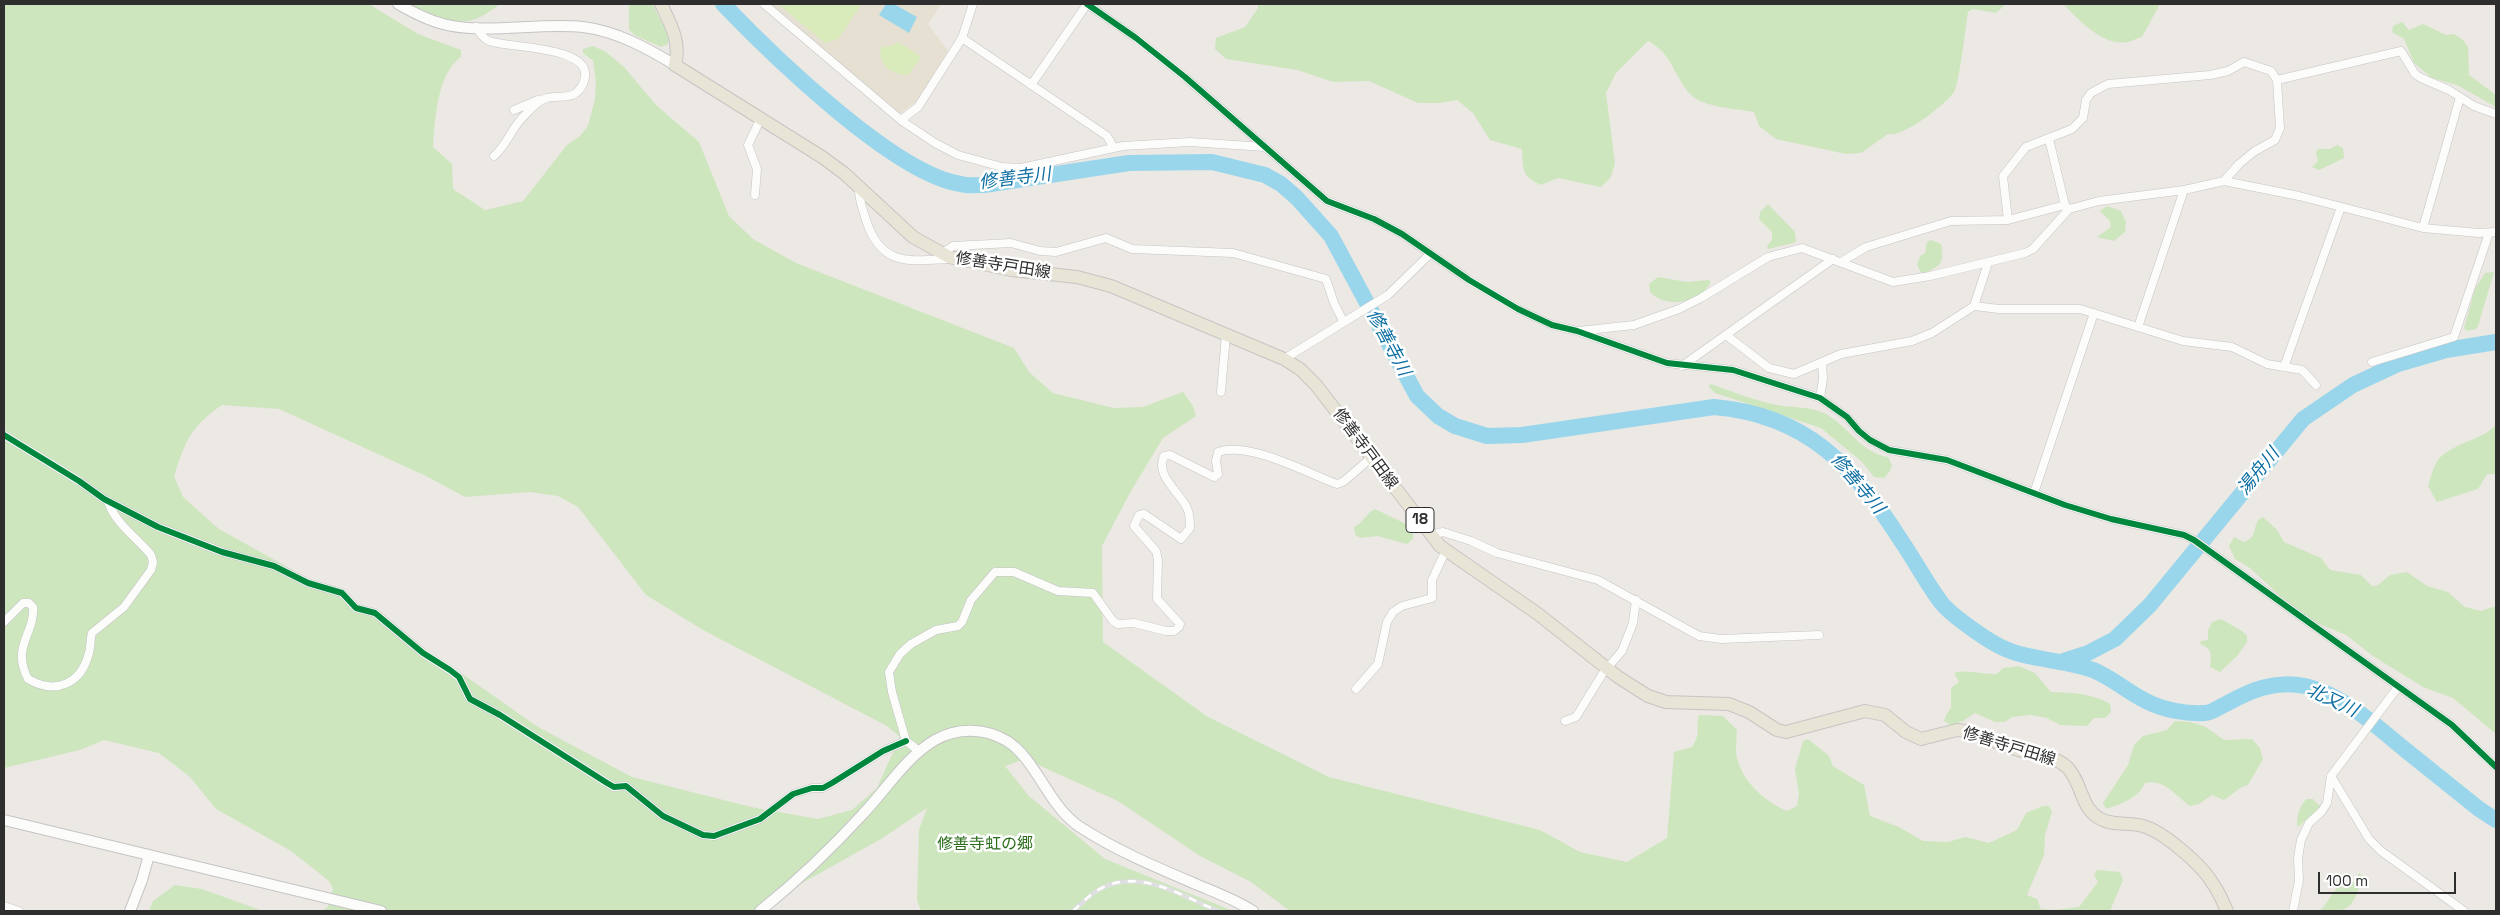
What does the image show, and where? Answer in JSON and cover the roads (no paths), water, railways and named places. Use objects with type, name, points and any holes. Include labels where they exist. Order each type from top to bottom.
[{"type":"main road","points":[[661,4],[677,41],[678,53],[675,65]]},
{"type":"main road","name":"修善寺戸田線","points":[[675,65],[760,120],[822,157],[859,187],[913,237],[947,256],[1012,270],[1077,277],[1111,286],[1284,359],[1308,376],[1431,535],[1446,550],[1538,614],[1633,688],[1655,700],[1728,704],[1749,712],[1777,730],[1795,731],[1865,711],[1885,715],[1906,732],[1921,739],[1957,730],[1967,731],[2026,752],[2046,756],[2061,762],[2068,768],[2074,776],[2085,804],[2098,818],[2142,826],[2164,836],[2203,871],[2213,883],[2227,911]]},
{"type":"street","points":[[398,4],[443,25],[476,27],[584,27],[617,36],[675,65]]},
{"type":"street","points":[[764,4],[901,120],[936,143],[958,154],[1002,167],[1021,168],[1114,148],[1190,142],[1264,147]]},
{"type":"street","points":[[901,120],[918,107],[962,38],[973,4]]},
{"type":"street","points":[[1031,85],[1087,4],[1136,38],[1327,201],[1388,226],[1518,309],[1552,325],[1577,331],[1645,356],[1682,366],[1733,370],[1820,398],[1847,417],[1870,440],[1889,450],[1947,460],[2096,515],[2175,532],[2194,540],[2452,725],[2496,767]]},
{"type":"street","points":[[476,27],[488,40],[562,54],[578,60],[584,66],[586,73],[584,82],[576,93],[570,96],[542,100],[514,110]]},
{"type":"street","points":[[962,38],[1108,136],[1114,148]]},
{"type":"street","points":[[2277,80],[2402,51],[2415,74],[2474,106],[2496,114]]},
{"type":"street","points":[[2008,220],[2003,176],[2026,147],[2072,128],[2083,118],[2086,100],[2091,93],[2108,84],[2228,71],[2244,62],[2270,71],[2277,80],[2279,134],[2275,140],[2255,151],[2239,164],[2224,181]]},
{"type":"street","points":[[2423,228],[2460,97]]},
{"type":"street","points":[[494,156],[504,145],[517,122],[542,100]]},
{"type":"street","points":[[755,196],[757,169],[748,145],[760,120]]},
{"type":"street","points":[[2048,139],[2067,207]]},
{"type":"street","points":[[1682,366],[1837,260],[1866,247],[1951,221],[2008,220],[2099,201],[2184,190],[2224,181],[2252,185],[2423,228],[2493,233],[2454,337],[2372,362]]},
{"type":"street","points":[[859,187],[858,193],[867,224],[876,243],[883,252],[894,258],[947,256],[953,246],[1011,243],[1040,251],[1056,252],[1106,238],[1132,249],[1233,253],[1326,279],[1334,303],[1343,321]]},
{"type":"street","points":[[2138,327],[2184,190]]},
{"type":"street","points":[[1577,331],[1634,325],[1679,309],[1701,298],[1768,256],[1793,249],[1802,248],[1893,282],[2014,258],[2033,250],[2067,207]]},
{"type":"street","points":[[2284,367],[2341,207]]},
{"type":"street","points":[[1284,359],[1352,315],[1388,295],[1430,254]]},
{"type":"street","points":[[1974,306],[1988,263]]},
{"type":"street","points":[[1726,335],[1769,368],[1794,374],[1855,350],[1912,341],[1937,329],[1974,306],[1999,309],[2080,309],[2183,341],[2232,346],[2267,364],[2302,370],[2316,385]]},
{"type":"street","points":[[2034,493],[2094,312]]},
{"type":"street","points":[[1221,392],[1226,335]]},
{"type":"street","points":[[1820,398],[1823,379],[1822,362]]},
{"type":"street","points":[[4,435],[108,501],[158,527],[192,542],[274,566],[308,583],[342,593],[356,608],[375,613],[423,653],[450,670],[458,677],[470,699],[476,703],[500,715],[614,787],[626,786],[633,790],[663,816],[708,836],[760,819],[793,794],[812,788],[823,788],[882,751],[906,742]]},
{"type":"street","points":[[919,751],[906,742],[892,692],[889,672],[900,654],[911,644],[936,630],[958,626],[962,622],[971,600],[995,572],[1014,572],[1058,591],[1093,593],[1113,622],[1118,624],[1134,623],[1166,631],[1174,631],[1179,627],[1180,624],[1157,599],[1155,591],[1158,560],[1156,551],[1134,526],[1139,515],[1144,514],[1181,539],[1190,528],[1187,508],[1163,474],[1161,463],[1164,456],[1170,455],[1214,477],[1218,474],[1216,461],[1218,452],[1230,450],[1244,451],[1265,456],[1336,484],[1343,482],[1372,457]]},
{"type":"street","points":[[4,622],[23,603],[33,607],[34,617],[21,648],[23,670],[28,679],[48,686],[63,685],[73,681],[83,668],[90,651],[92,633],[124,607],[151,570],[153,562],[151,555],[109,507],[108,501]]},
{"type":"street","points":[[1431,535],[1443,532],[1504,555],[1586,576],[1636,600],[1700,636],[1721,639],[1819,635]]},
{"type":"street","points":[[1356,689],[1378,664],[1385,629],[1393,612],[1402,606],[1432,598],[1432,580],[1446,550]]},
{"type":"street","points":[[1565,721],[1576,717],[1607,668],[1622,651],[1633,623],[1636,600]]},
{"type":"street","points":[[2293,911],[2301,840],[2309,823],[2322,811],[2327,803],[2331,776],[2398,687]]},
{"type":"street","points":[[760,911],[811,867],[919,751],[936,739],[957,732],[973,730],[997,736],[1020,752],[1052,798],[1078,826],[1122,852],[1222,894],[1253,911]]},
{"type":"street","points":[[2331,776],[2369,839],[2381,851],[2464,911]]},
{"type":"street","points":[[4,820],[381,911]]},
{"type":"street","points":[[130,911],[149,855]]},
{"type":"street","points":[[4,906],[19,911]]},
{"type":"water","points":[[886,4],[894,4],[917,17],[909,33],[879,15]]},
{"type":"waterway","name":"修善寺川","points":[[723,4],[771,52],[835,109],[869,136],[903,159],[934,176],[964,185],[984,185],[1129,163],[1212,162],[1265,175],[1281,184],[1297,198],[1331,236],[1417,396],[1438,416],[1455,426],[1487,436],[1522,435],[1714,407],[1747,412],[1776,421],[1802,433],[1825,449],[1846,468],[1866,490],[1884,515],[1940,601],[1967,625],[1999,646],[2022,655],[2082,666],[2107,677],[2153,704],[2182,712],[2210,712],[2245,694],[2273,685],[2294,684],[2319,690],[2357,711],[2479,809],[2496,820]]},
{"type":"waterway","name":"湯舟川","points":[[2060,662],[2088,653],[2115,639],[2150,605],[2303,419],[2353,385],[2398,364],[2446,350],[2496,342]]},
{"type":"railway","points":[[1073,911],[1100,889],[1118,882],[1133,881],[1162,887],[1218,911]]},
{"type":"water label","name":"北又川","points":[[2332,701]]},
{"type":"park label","name":"修善寺虹の郷","points":[[985,845]]}]
